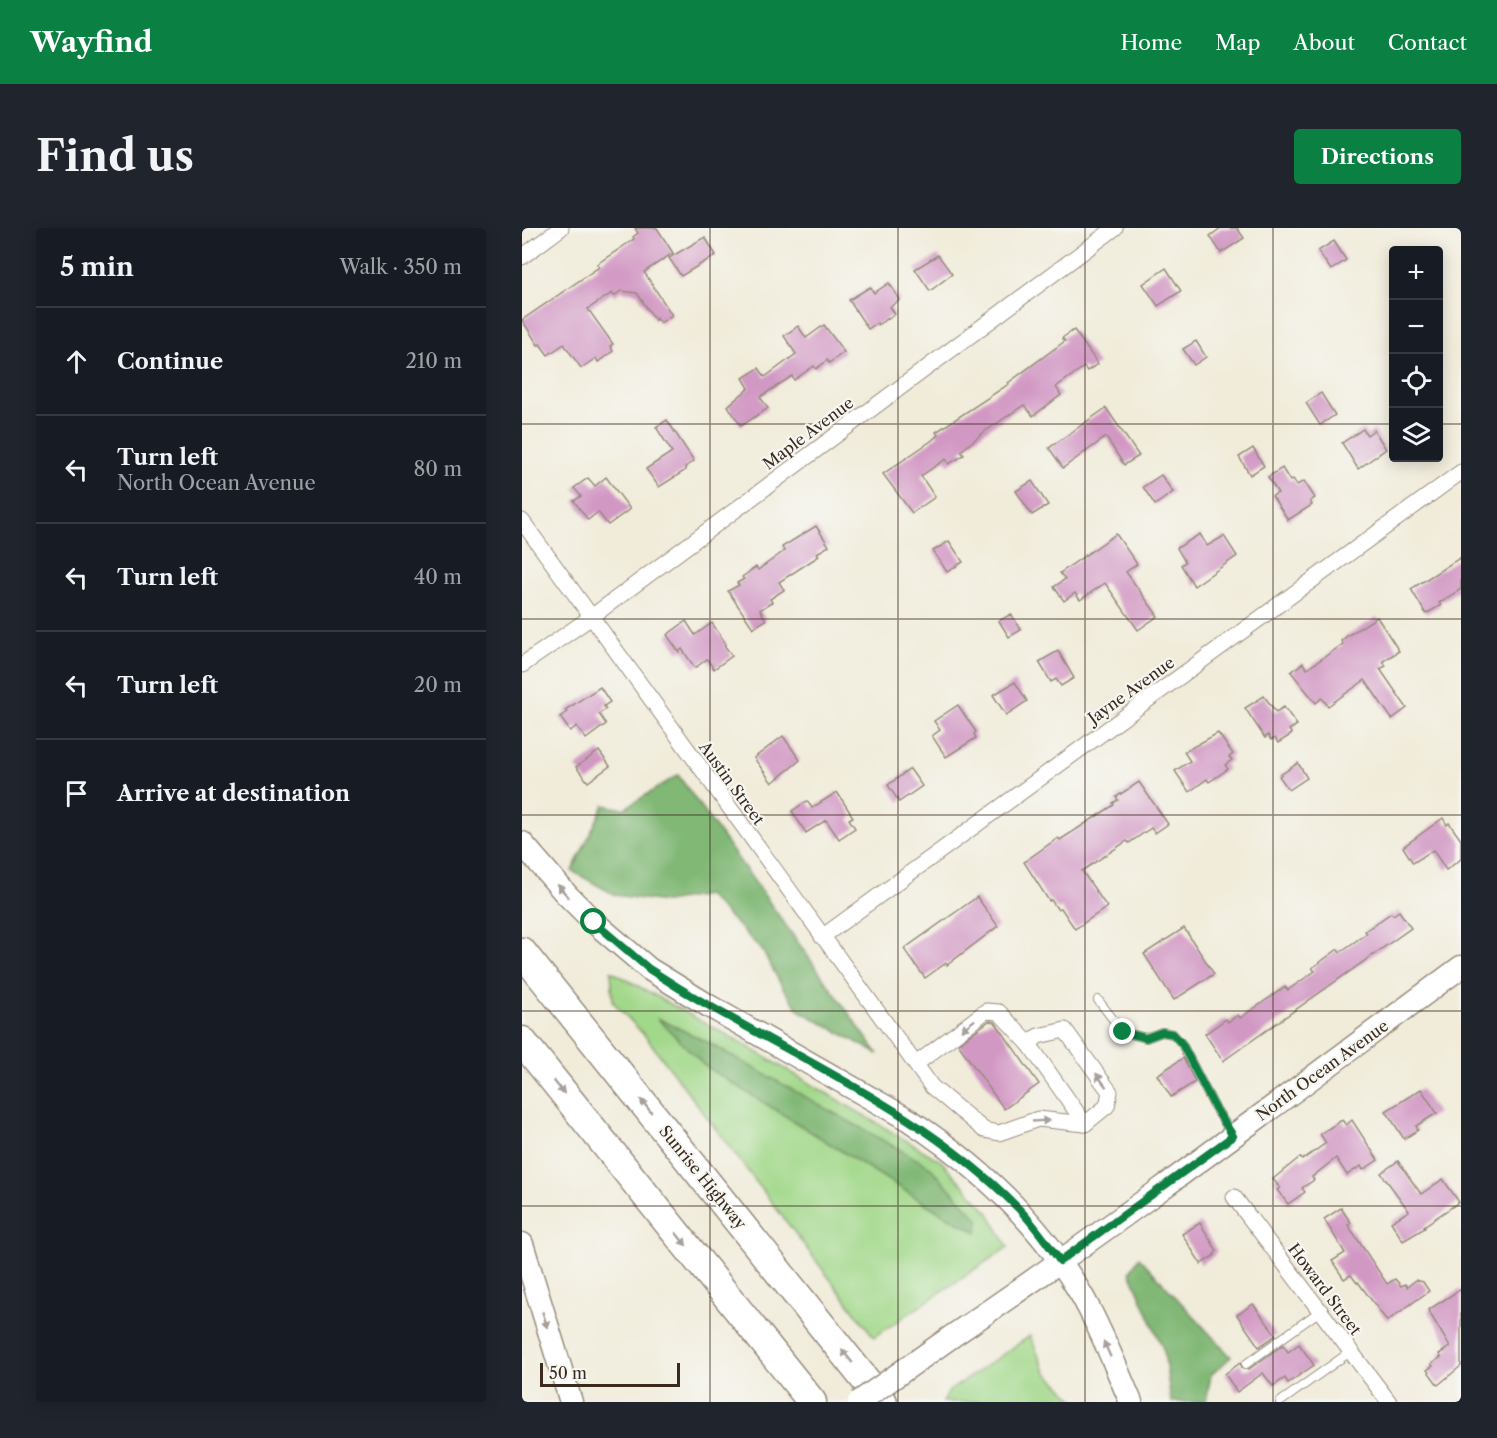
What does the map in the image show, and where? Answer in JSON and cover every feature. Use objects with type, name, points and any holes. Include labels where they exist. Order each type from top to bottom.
[{"type":"highway","points":[[522,930],[587,1033]]},
{"type":"highway","name":"Sunrise Highway","points":[[522,952],[883,1402]]},
{"type":"highway","points":[[522,1041],[812,1402]]},
{"type":"main road","points":[[522,843],[566,894],[594,922],[649,969],[709,1006],[909,1120],[968,1162],[1018,1208],[1037,1229],[1060,1261],[1082,1296],[1131,1402]]},
{"type":"main road","name":"North Ocean Avenue","points":[[859,1402],[1204,1158],[1461,967]]},
{"type":"main road","points":[[522,1244],[571,1402]]},
{"type":"street","points":[[522,257],[561,228]]},
{"type":"street","name":"Maple Avenue","points":[[522,665],[590,618],[1115,228]]},
{"type":"street","name":"Jayne Avenue","points":[[822,937],[1461,472]]},
{"type":"street","name":"Austin Street","points":[[522,521],[932,1088],[984,1130],[999,1134],[1038,1119],[1085,1124]]},
{"type":"street","points":[[915,1064],[986,1011],[999,1012],[1029,1044],[1085,1124],[1107,1106],[1110,1092],[1065,1030],[1038,1036],[1029,1044]]},
{"type":"street","name":"Howard Street","points":[[1233,1197],[1389,1402]]},
{"type":"lane","points":[[1098,1000],[1123,1032],[1146,1038],[1162,1032],[1173,1034],[1182,1044],[1214,1106],[1233,1136]]},
{"type":"lane","points":[[1246,1364],[1320,1311]]},
{"type":"lane","points":[[1280,1402],[1350,1352]]},
{"type":"green space","points":[[678,775],[878,1054],[800,1011],[783,988],[762,950],[707,895],[665,902],[615,895],[572,871],[604,805],[624,809]]},
{"type":"green space","points":[[611,971],[750,1048],[941,1161],[988,1212],[1008,1247],[874,1337],[646,1037],[613,1002]]},
{"type":"green space","points":[[657,1018],[709,1043],[929,1166],[979,1220],[977,1232],[936,1210],[705,1066]]},
{"type":"green space","points":[[1139,1257],[1231,1357],[1211,1375],[1206,1402],[1171,1402],[1164,1351],[1130,1272]]},
{"type":"green space","points":[[1030,1336],[1045,1371],[1077,1402],[943,1402],[949,1391]]},
{"type":"building","points":[[635,228],[657,228],[673,253],[644,272],[672,315],[660,323],[657,318],[655,320],[637,293],[621,291],[614,296],[612,293],[588,309],[613,344],[610,346],[613,351],[598,362],[596,358],[581,368],[564,344],[548,355],[540,344],[538,345],[522,320],[599,267],[597,264],[634,239],[633,237],[638,233]]},
{"type":"building","points":[[1221,228],[1237,228],[1244,238],[1221,253],[1210,236]]},
{"type":"building","points":[[705,237],[716,255],[681,276],[669,258]]},
{"type":"building","points":[[1334,241],[1346,260],[1331,270],[1318,251]]},
{"type":"building","points":[[938,255],[952,274],[930,291],[915,269]]},
{"type":"building","points":[[1166,268],[1181,291],[1158,306],[1143,284]]},
{"type":"building","points":[[889,283],[900,300],[890,307],[895,314],[868,329],[849,300],[870,287],[874,293]]},
{"type":"building","points":[[824,325],[844,352],[829,363],[827,360],[816,369],[814,366],[794,380],[792,376],[760,397],[768,408],[741,426],[728,406],[749,388],[743,378],[759,368],[765,377],[796,354],[784,336],[798,326],[806,338]]},
{"type":"building","points":[[1074,330],[1098,364],[1087,371],[1084,367],[1056,387],[1061,395],[1033,416],[1024,405],[961,451],[964,455],[949,464],[946,459],[921,476],[935,497],[912,513],[883,474],[931,441],[938,435],[936,432],[1009,384],[1065,341],[1062,338]]},
{"type":"building","points":[[1196,341],[1206,357],[1194,365],[1183,349]]},
{"type":"building","points":[[1321,393],[1335,415],[1320,425],[1306,403]]},
{"type":"building","points":[[1106,408],[1139,456],[1124,465],[1106,437],[1063,468],[1049,448]]},
{"type":"building","points":[[667,420],[694,461],[685,467],[686,470],[659,487],[646,469],[672,452],[656,427]]},
{"type":"building","points":[[1363,429],[1367,435],[1374,430],[1386,449],[1358,469],[1342,443]]},
{"type":"building","points":[[1253,448],[1264,466],[1250,475],[1239,457]]},
{"type":"building","points":[[1282,468],[1290,481],[1293,479],[1297,485],[1304,481],[1315,498],[1310,501],[1312,505],[1288,520],[1272,496],[1278,493],[1268,477]]},
{"type":"building","points":[[1161,475],[1173,492],[1155,505],[1143,487]]},
{"type":"building","points":[[606,477],[630,509],[608,525],[598,512],[588,520],[574,501],[581,496],[574,488],[588,478],[595,486]]},
{"type":"building","points":[[1032,481],[1048,505],[1032,515],[1016,491]]},
{"type":"building","points":[[816,526],[829,546],[817,553],[819,556],[779,582],[784,590],[770,599],[772,602],[760,610],[766,620],[753,628],[728,591],[739,585],[737,583],[744,579],[742,577],[756,567],[758,570],[784,551],[782,547]]},
{"type":"building","points":[[1116,534],[1137,564],[1126,572],[1158,616],[1138,630],[1105,583],[1080,600],[1075,593],[1064,601],[1054,587],[1065,579],[1060,573]]},
{"type":"building","points":[[1200,534],[1207,546],[1224,536],[1237,556],[1194,586],[1181,565],[1185,562],[1177,548]]},
{"type":"building","points":[[949,541],[963,562],[947,572],[933,551]]},
{"type":"building","points":[[1461,557],[1461,589],[1426,614],[1411,589]]},
{"type":"building","points":[[1011,614],[1021,630],[1009,637],[999,621]]},
{"type":"building","points":[[1377,617],[1399,651],[1383,661],[1386,666],[1380,669],[1407,708],[1392,719],[1365,680],[1328,706],[1322,698],[1316,703],[1291,672],[1303,663],[1307,669],[1343,644],[1341,641],[1347,636]]},
{"type":"building","points":[[686,621],[695,635],[712,623],[732,656],[714,669],[707,659],[695,668],[682,649],[679,652],[667,635]]},
{"type":"building","points":[[1058,651],[1074,678],[1061,686],[1056,679],[1051,682],[1039,662]]},
{"type":"building","points":[[1015,682],[1027,701],[1006,715],[993,695]]},
{"type":"building","points":[[600,687],[610,702],[599,714],[606,724],[586,739],[577,726],[570,731],[560,717],[567,712],[565,710]]},
{"type":"building","points":[[1264,696],[1276,712],[1284,707],[1297,725],[1289,730],[1292,734],[1278,743],[1275,738],[1271,740],[1268,735],[1265,738],[1245,708]]},
{"type":"building","points":[[958,705],[976,732],[974,734],[976,738],[946,757],[932,736],[940,730],[934,721]]},
{"type":"building","points":[[1218,733],[1233,754],[1229,757],[1232,760],[1225,765],[1228,769],[1209,782],[1207,779],[1189,792],[1175,771],[1190,761],[1184,752]]},
{"type":"building","points":[[783,736],[800,760],[772,783],[754,758]]},
{"type":"building","points":[[599,751],[610,766],[588,782],[576,767]]},
{"type":"building","points":[[1298,763],[1307,778],[1289,790],[1279,776]]},
{"type":"building","points":[[910,769],[922,786],[899,802],[888,785]]},
{"type":"building","points":[[1139,782],[1168,824],[1155,833],[1151,828],[1129,843],[1127,841],[1082,871],[1107,907],[1075,929],[1061,908],[1058,910],[1051,900],[1049,901],[1024,862],[1058,838],[1060,840],[1114,805],[1113,803],[1118,800],[1116,797]]},
{"type":"building","points":[[837,792],[853,817],[849,819],[855,828],[839,839],[826,820],[806,833],[792,811],[807,801],[812,808]]},
{"type":"building","points":[[1443,818],[1461,840],[1461,859],[1446,870],[1433,850],[1413,863],[1403,847]]},
{"type":"building","points":[[977,897],[998,926],[947,965],[946,963],[925,978],[904,949]]},
{"type":"building","points":[[1399,911],[1411,928],[1223,1061],[1205,1034],[1226,1019],[1228,1022],[1238,1015],[1240,1018],[1285,987],[1288,990],[1315,971],[1312,968],[1338,949],[1340,952],[1367,933],[1365,931],[1391,913],[1393,915]]},
{"type":"building","points":[[1184,928],[1214,974],[1174,1000],[1144,954]]},
{"type":"building","points":[[989,1021],[995,1022],[1039,1084],[1004,1109],[958,1044]]},
{"type":"building","points":[[1183,1058],[1195,1082],[1171,1097],[1157,1075]]},
{"type":"building","points":[[1421,1089],[1437,1113],[1416,1126],[1418,1130],[1404,1139],[1386,1111]]},
{"type":"building","points":[[1342,1120],[1346,1125],[1352,1120],[1378,1160],[1363,1170],[1361,1166],[1347,1175],[1336,1158],[1312,1177],[1314,1180],[1302,1188],[1305,1192],[1288,1204],[1277,1190],[1280,1188],[1273,1179],[1300,1157],[1302,1160],[1326,1143],[1320,1134]]},
{"type":"building","points":[[1398,1161],[1421,1194],[1443,1179],[1459,1202],[1424,1226],[1425,1228],[1403,1241],[1391,1222],[1409,1211],[1381,1173]]},
{"type":"building","points":[[1341,1208],[1351,1223],[1348,1225],[1387,1284],[1395,1279],[1401,1286],[1405,1284],[1407,1287],[1416,1280],[1423,1282],[1429,1291],[1387,1321],[1358,1282],[1351,1275],[1344,1279],[1332,1261],[1345,1253],[1324,1219]]},
{"type":"building","points":[[1200,1223],[1217,1251],[1215,1255],[1201,1264],[1182,1234]]},
{"type":"building","points":[[1461,1289],[1461,1366],[1438,1385],[1427,1370],[1441,1357],[1439,1354],[1450,1347],[1428,1310]]},
{"type":"building","points":[[1253,1304],[1276,1335],[1259,1347],[1237,1315]]},
{"type":"building","points":[[1299,1344],[1314,1365],[1288,1383],[1285,1378],[1273,1386],[1263,1373],[1237,1392],[1225,1374],[1240,1363],[1243,1369],[1249,1369],[1283,1345],[1288,1352]]},
{"type":"route","points":[[594,922],[649,969],[679,988],[877,1100],[940,1140],[968,1162],[1018,1208],[1037,1229],[1060,1261],[1233,1136],[1214,1106],[1182,1044],[1173,1034],[1162,1032],[1146,1038],[1123,1032]]}]
